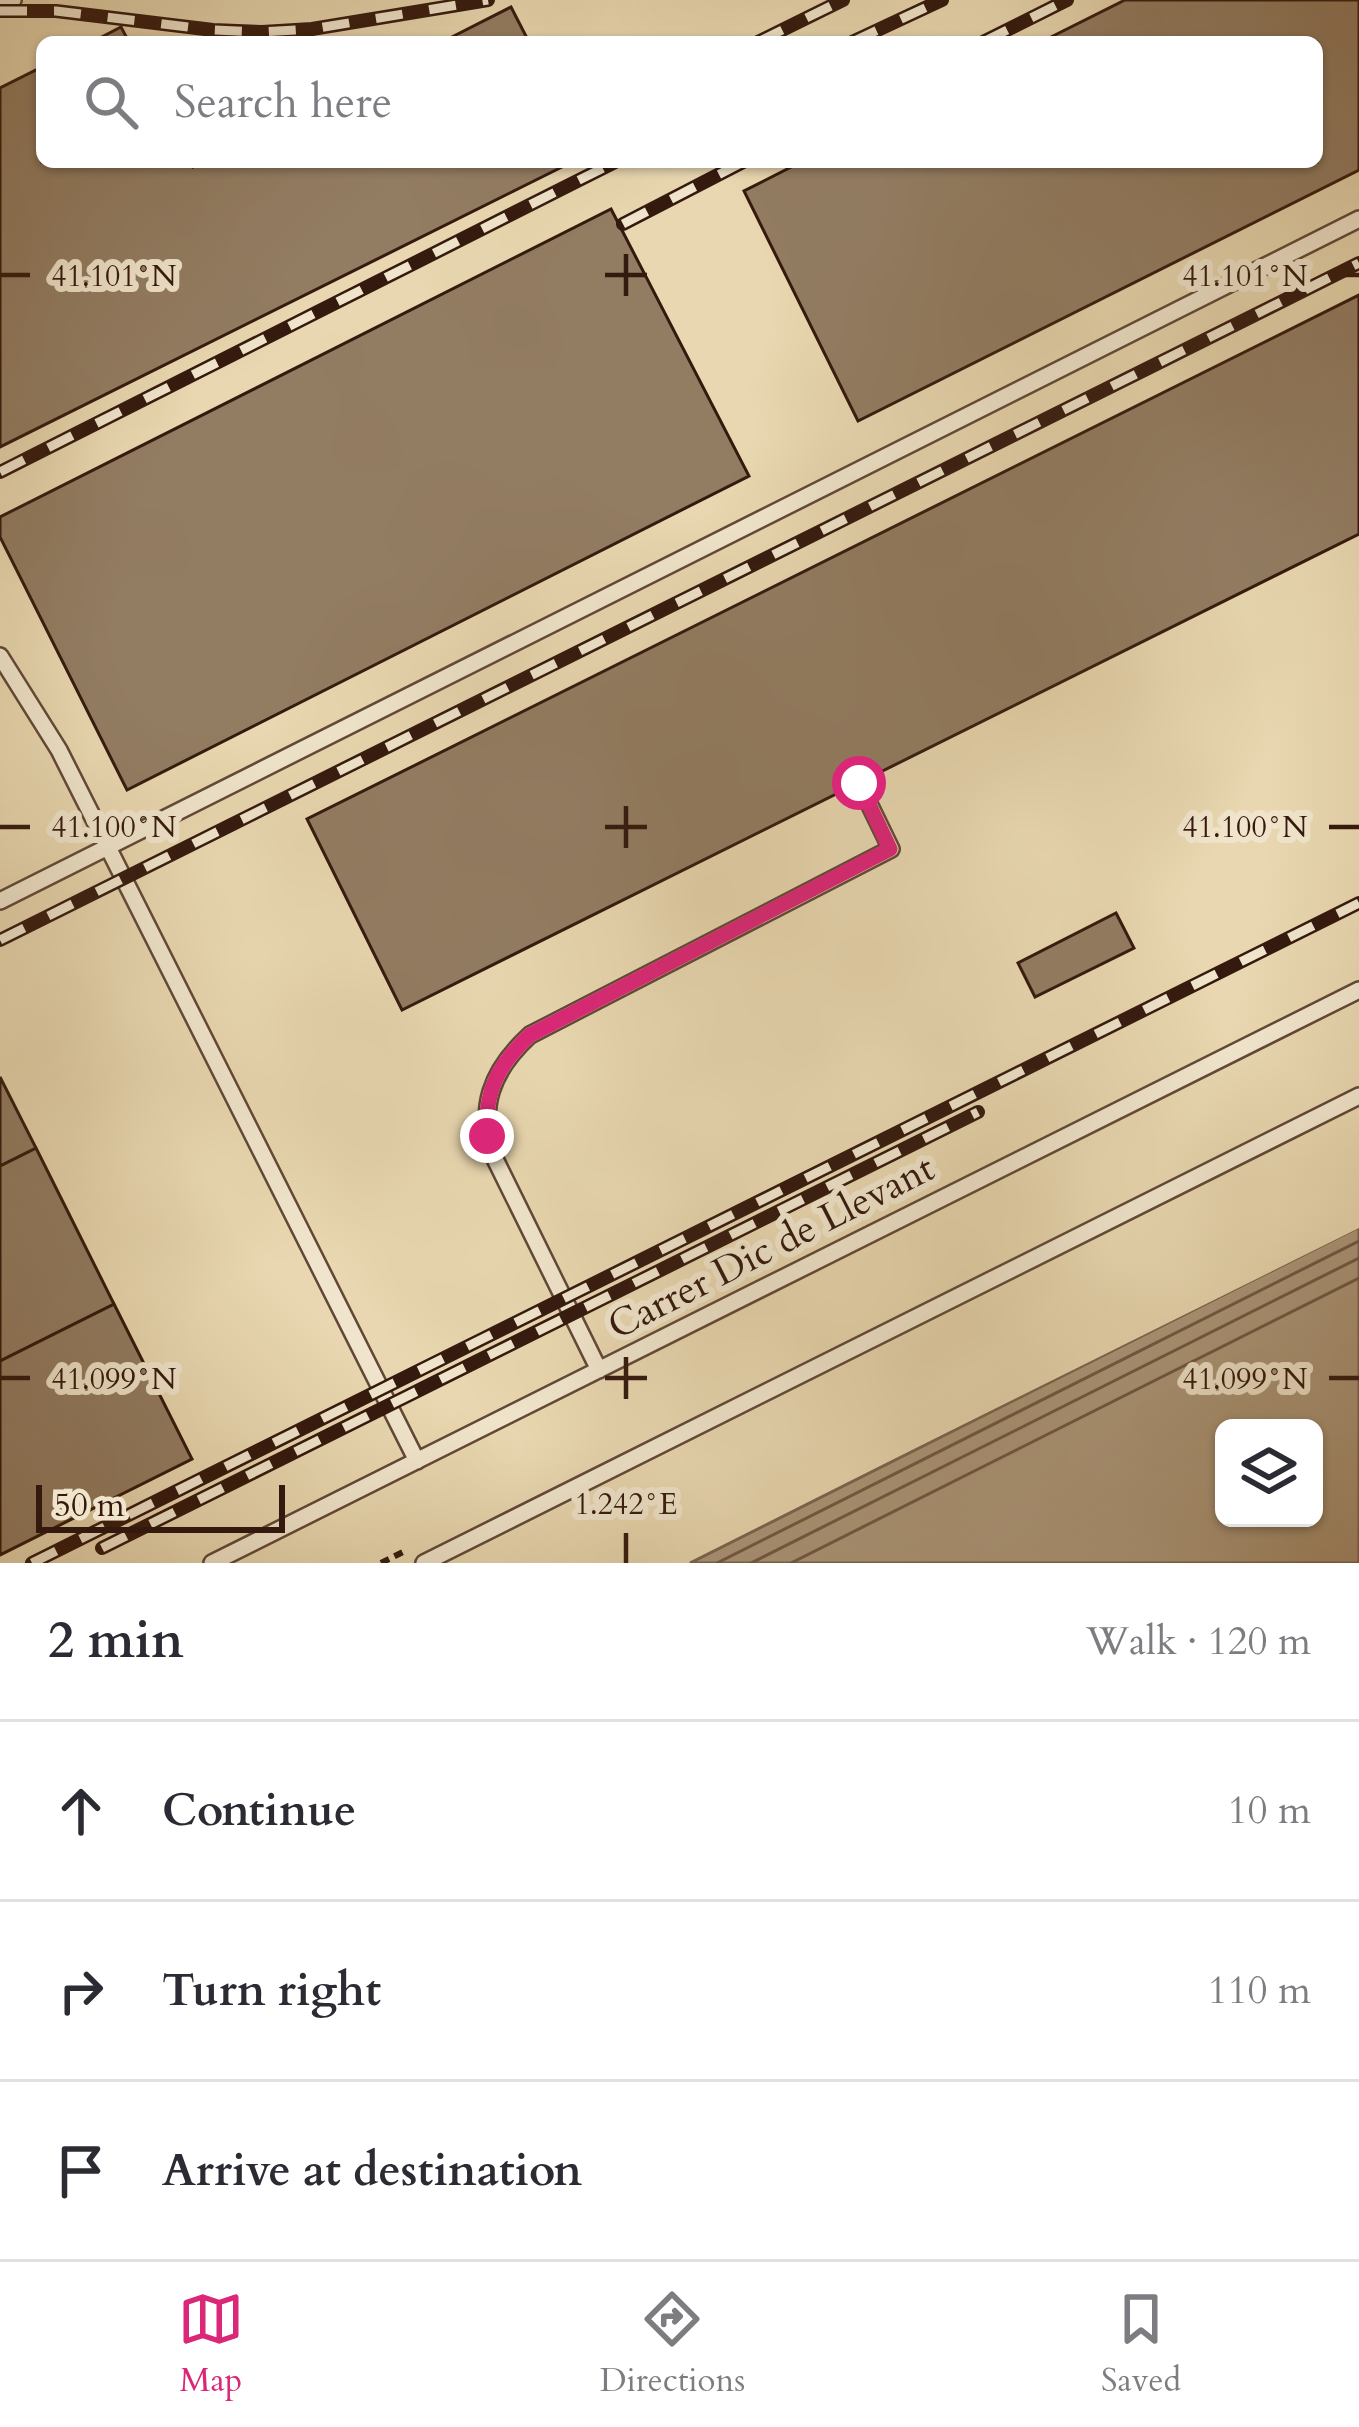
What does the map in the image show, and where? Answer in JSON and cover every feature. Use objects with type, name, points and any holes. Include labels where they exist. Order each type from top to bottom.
[{"type":"lane","points":[[0,7],[13,0]]},
{"type":"lane","points":[[0,902],[1359,219]]},
{"type":"lane","points":[[0,656],[59,750],[417,1461]]},
{"type":"lane","points":[[599,1370],[487,1136],[489,1090],[499,1067],[530,1035],[890,849],[859,783]]},
{"type":"lane","name":"Carrer Dic de Llevant","points":[[212,1563],[1359,990]]},
{"type":"lane","points":[[424,1563],[1359,1096]]},
{"type":"water","points":[[1359,1227],[1359,1563],[690,1563]]},
{"type":"pier","points":[[1359,1221],[1359,1228],[684,1563],[688,1558]]},
{"type":"building","points":[[1125,0],[1359,0],[1359,170],[858,421],[744,191],[789,168],[1323,168],[1323,36],[1053,36]]},
{"type":"building","points":[[511,7],[526,36],[454,36]]},
{"type":"building","points":[[121,27],[126,36],[104,36]]},
{"type":"building","points":[[36,70],[36,168],[560,168],[0,447],[0,88]]},
{"type":"building","points":[[611,209],[749,476],[127,790],[0,537],[0,517]]},
{"type":"building","points":[[1359,295],[1359,534],[402,1010],[307,819]]},
{"type":"building","points":[[1116,913],[1134,948],[1035,997],[1018,963]]},
{"type":"building","points":[[0,1077],[36,1148],[0,1166]]},
{"type":"building","points":[[36,1148],[114,1304],[0,1361],[0,1166]]},
{"type":"building","points":[[114,1304],[192,1459],[0,1555],[0,1361]]},
{"type":"railway","points":[[0,11],[56,11],[262,32],[312,29],[488,0]]},
{"type":"railway","points":[[770,36],[843,0]]},
{"type":"railway","points":[[865,36],[942,0]]},
{"type":"railway","points":[[995,36],[1067,0]]},
{"type":"railway","points":[[0,472],[603,168]]},
{"type":"railway","points":[[623,224],[731,168]]},
{"type":"railway","points":[[0,940],[1359,263]]},
{"type":"railway","points":[[32,1563],[1359,903]]},
{"type":"railway","points":[[102,1548],[978,1112]]},
{"type":"route","points":[[487,1136],[489,1090],[499,1067],[530,1035],[890,849],[859,783]]}]
